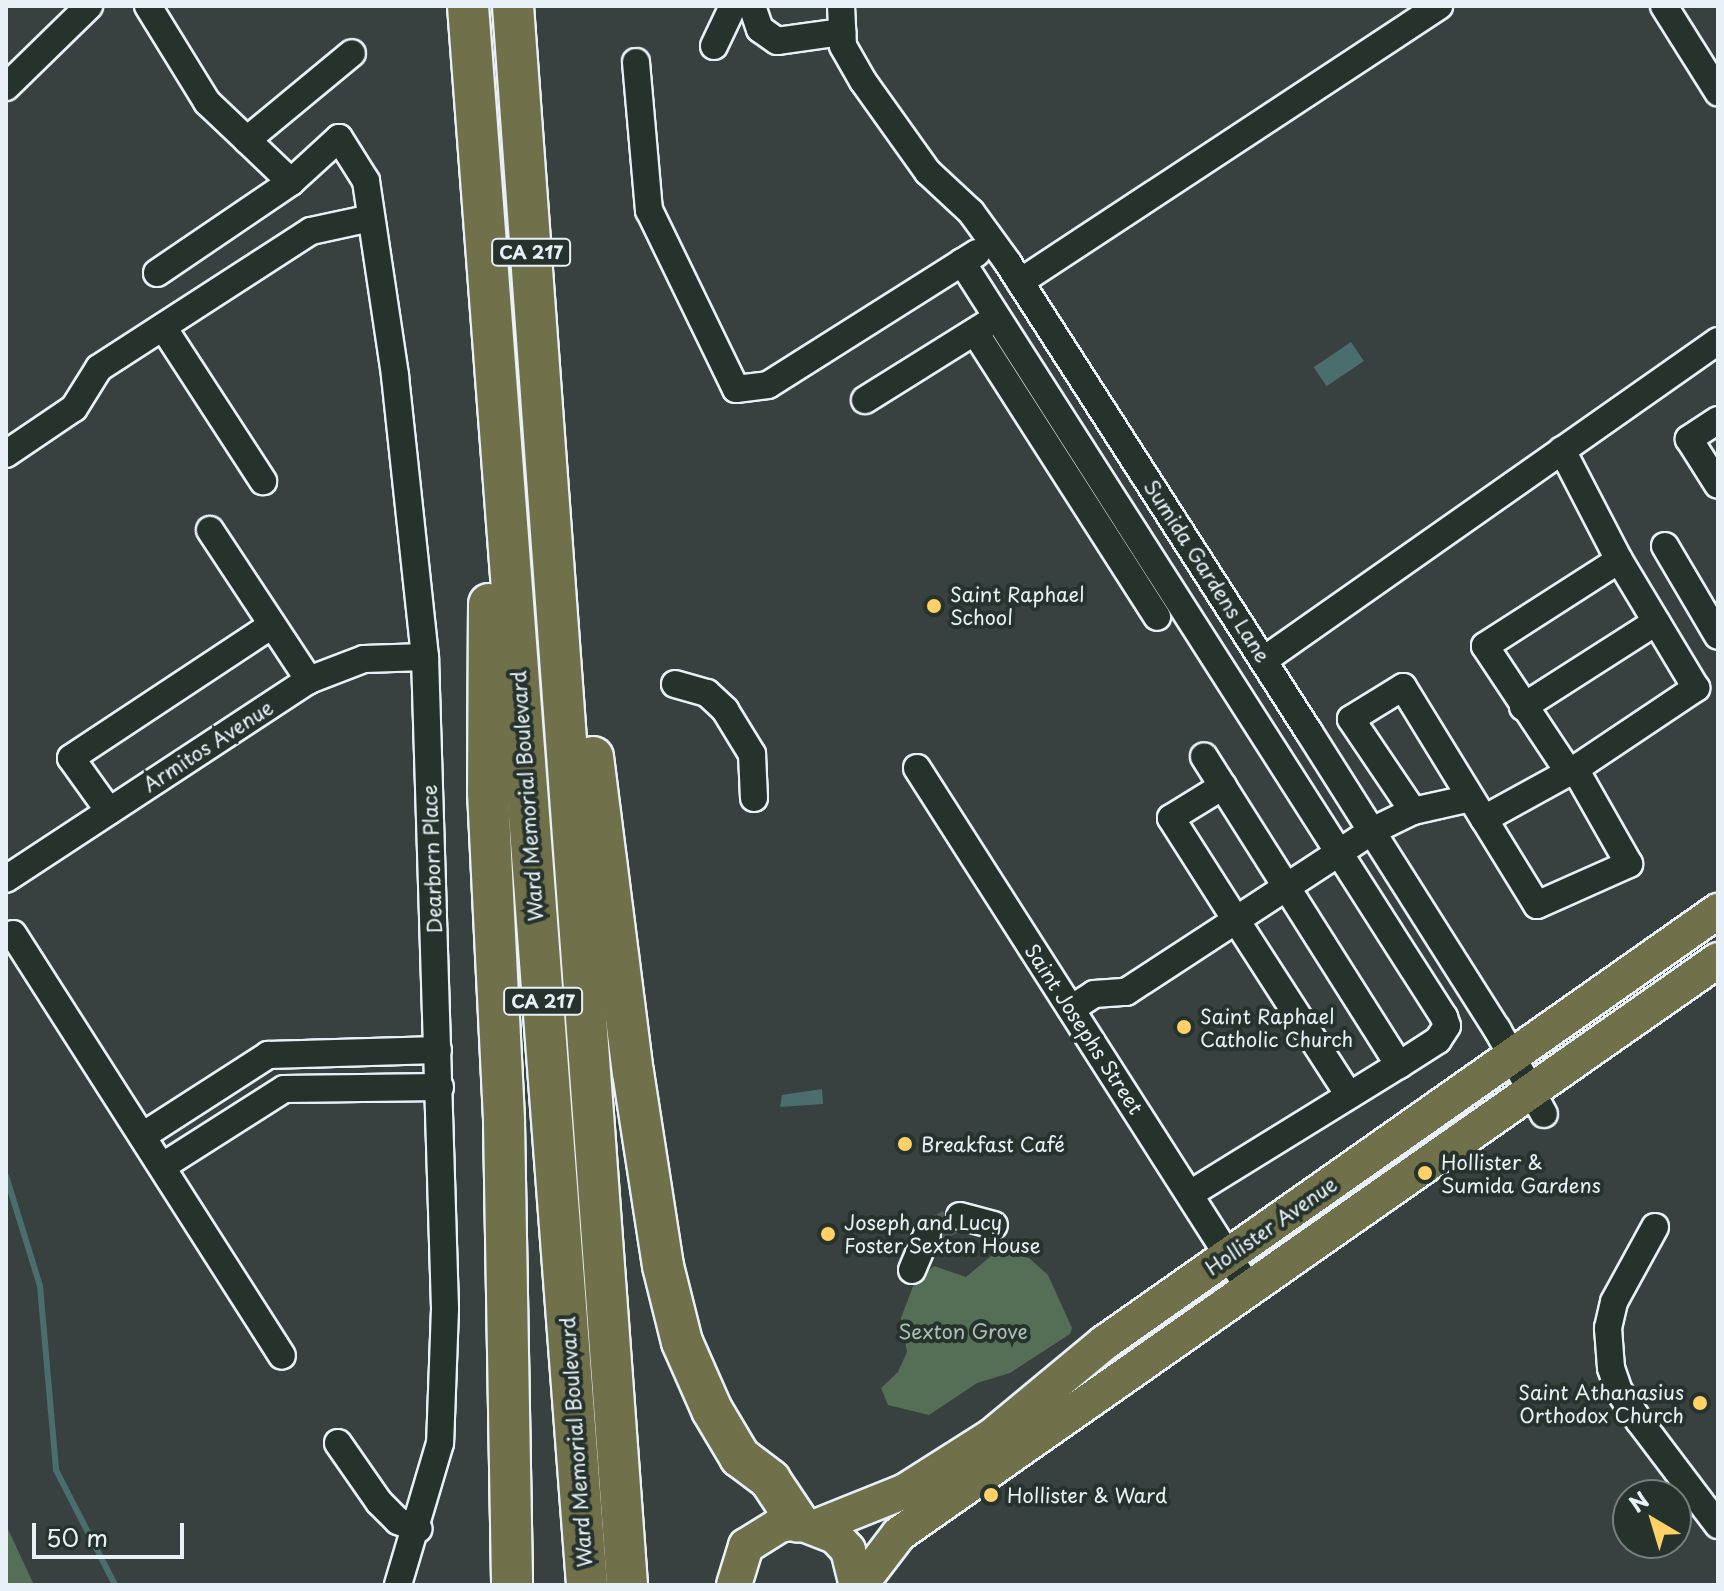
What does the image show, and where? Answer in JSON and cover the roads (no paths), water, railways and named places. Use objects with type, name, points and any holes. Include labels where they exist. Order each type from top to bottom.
[{"type":"highway","name":"Ward Memorial Boulevard","points":[[468,6],[587,1585]]},
{"type":"highway","name":"Ward Memorial Boulevard","points":[[513,6],[627,1585]]},
{"type":"highway","points":[[498,416],[489,524],[488,792],[504,1122],[512,1585]]},
{"type":"highway","points":[[549,497],[577,602],[596,784],[663,1266],[682,1342],[712,1410],[740,1457],[770,1480],[808,1524]]},
{"type":"main road","name":"Hollister Avenue","points":[[730,1579],[761,1533],[808,1524],[905,1491],[992,1436],[1104,1343],[1718,911]]},
{"type":"main road","name":"Hollister Avenue","points":[[859,1585],[899,1534],[1250,1290],[1537,1102],[1718,960]]},
{"type":"main road","points":[[808,1524],[848,1550],[859,1585]]},
{"type":"street","points":[[6,87],[89,6]]},
{"type":"street","points":[[148,6],[207,102],[291,182],[157,273]]},
{"type":"street","points":[[714,46],[733,6]]},
{"type":"street","points":[[752,6],[760,29],[777,41],[842,39],[841,6]]},
{"type":"street","points":[[1020,282],[1439,6]]},
{"type":"street","points":[[1664,6],[1718,92]]},
{"type":"street","name":"Sumida Gardens Lane","points":[[842,39],[928,172],[971,212],[1020,282],[1372,831],[1537,1102]]},
{"type":"street","points":[[247,140],[352,53]]},
{"type":"street","points":[[636,62],[649,210],[736,389],[768,385],[993,243]]},
{"type":"street","name":"Dearborn Place","points":[[291,182],[339,138],[366,181],[395,376],[425,657],[445,1309],[440,1443],[419,1529],[398,1585]]},
{"type":"street","points":[[6,454],[74,408],[99,368],[311,231],[371,218]]},
{"type":"street","points":[[962,262],[1447,1026],[1438,1040],[1347,1092],[1190,1194]]},
{"type":"street","points":[[865,400],[998,317]]},
{"type":"street","points":[[163,327],[263,481]]},
{"type":"street","points":[[975,332],[1157,617]]},
{"type":"street","points":[[1264,660],[1718,341]]},
{"type":"street","points":[[1718,420],[1689,439],[1718,485]]},
{"type":"street","points":[[1071,1009],[1094,994],[1126,992],[1372,831],[1413,811],[1478,809],[1571,770],[1707,690],[1656,622],[1619,560],[1562,450]]},
{"type":"street","points":[[210,530],[309,680]]},
{"type":"street","points":[[1665,546],[1718,636]]},
{"type":"street","points":[[1413,811],[1351,719],[1403,687],[1537,905],[1629,864],[1571,770],[1523,707],[1485,646],[1619,560]]},
{"type":"street","points":[[1523,707],[1656,622]]},
{"type":"street","points":[[109,811],[71,758],[272,625]]},
{"type":"street","name":"Armitos Avenue","points":[[6,879],[309,680],[364,659],[425,657]]},
{"type":"street","points":[[675,684],[707,693],[725,710],[752,754],[754,798]]},
{"type":"street","points":[[1204,757],[1399,1065]]},
{"type":"street","name":"Saint Josephs Street","points":[[917,768],[1250,1290]]},
{"type":"street","points":[[1223,786],[1171,818],[1347,1092]]},
{"type":"street","points":[[13,934],[144,1135],[282,1356]]},
{"type":"street","points":[[144,1135],[268,1055],[438,1050]]},
{"type":"street","points":[[163,1166],[284,1089],[440,1087]]},
{"type":"street","points":[[960,1216],[994,1225]]},
{"type":"street","points":[[1655,1227],[1614,1302],[1608,1328],[1611,1368],[1640,1422],[1718,1525]]},
{"type":"street","points":[[912,1270],[927,1235]]},
{"type":"street","points":[[338,1443],[379,1502],[398,1521],[419,1529]]},
{"type":"water","points":[[1351,342],[1364,361],[1327,386],[1314,367]]},
{"type":"water","points":[[822,1089],[823,1104],[780,1107],[782,1095]]},
{"type":"waterway","points":[[6,1176],[40,1286],[56,1470],[115,1585]]},
{"type":"tunnel","points":[[927,1235],[960,1216]]},
{"type":"place","name":"Saint Raphael School","points":[[934,606]]},
{"type":"place","name":"Saint Raphael Catholic Church","points":[[1184,1027]]},
{"type":"place","name":"Breakfast Café","points":[[905,1144]]},
{"type":"place","name":"Hollister & Sumida Gardens","points":[[1425,1173]]},
{"type":"place","name":"Joseph and Lucy Foster Sexton House","points":[[828,1234]]},
{"type":"place","name":"Saint Athanasius Orthodox Church","points":[[1700,1403]]},
{"type":"place","name":"Hollister & Ward","points":[[991,1495]]},
{"type":"park label","name":"Sexton Grove","points":[[963,1331]]}]
